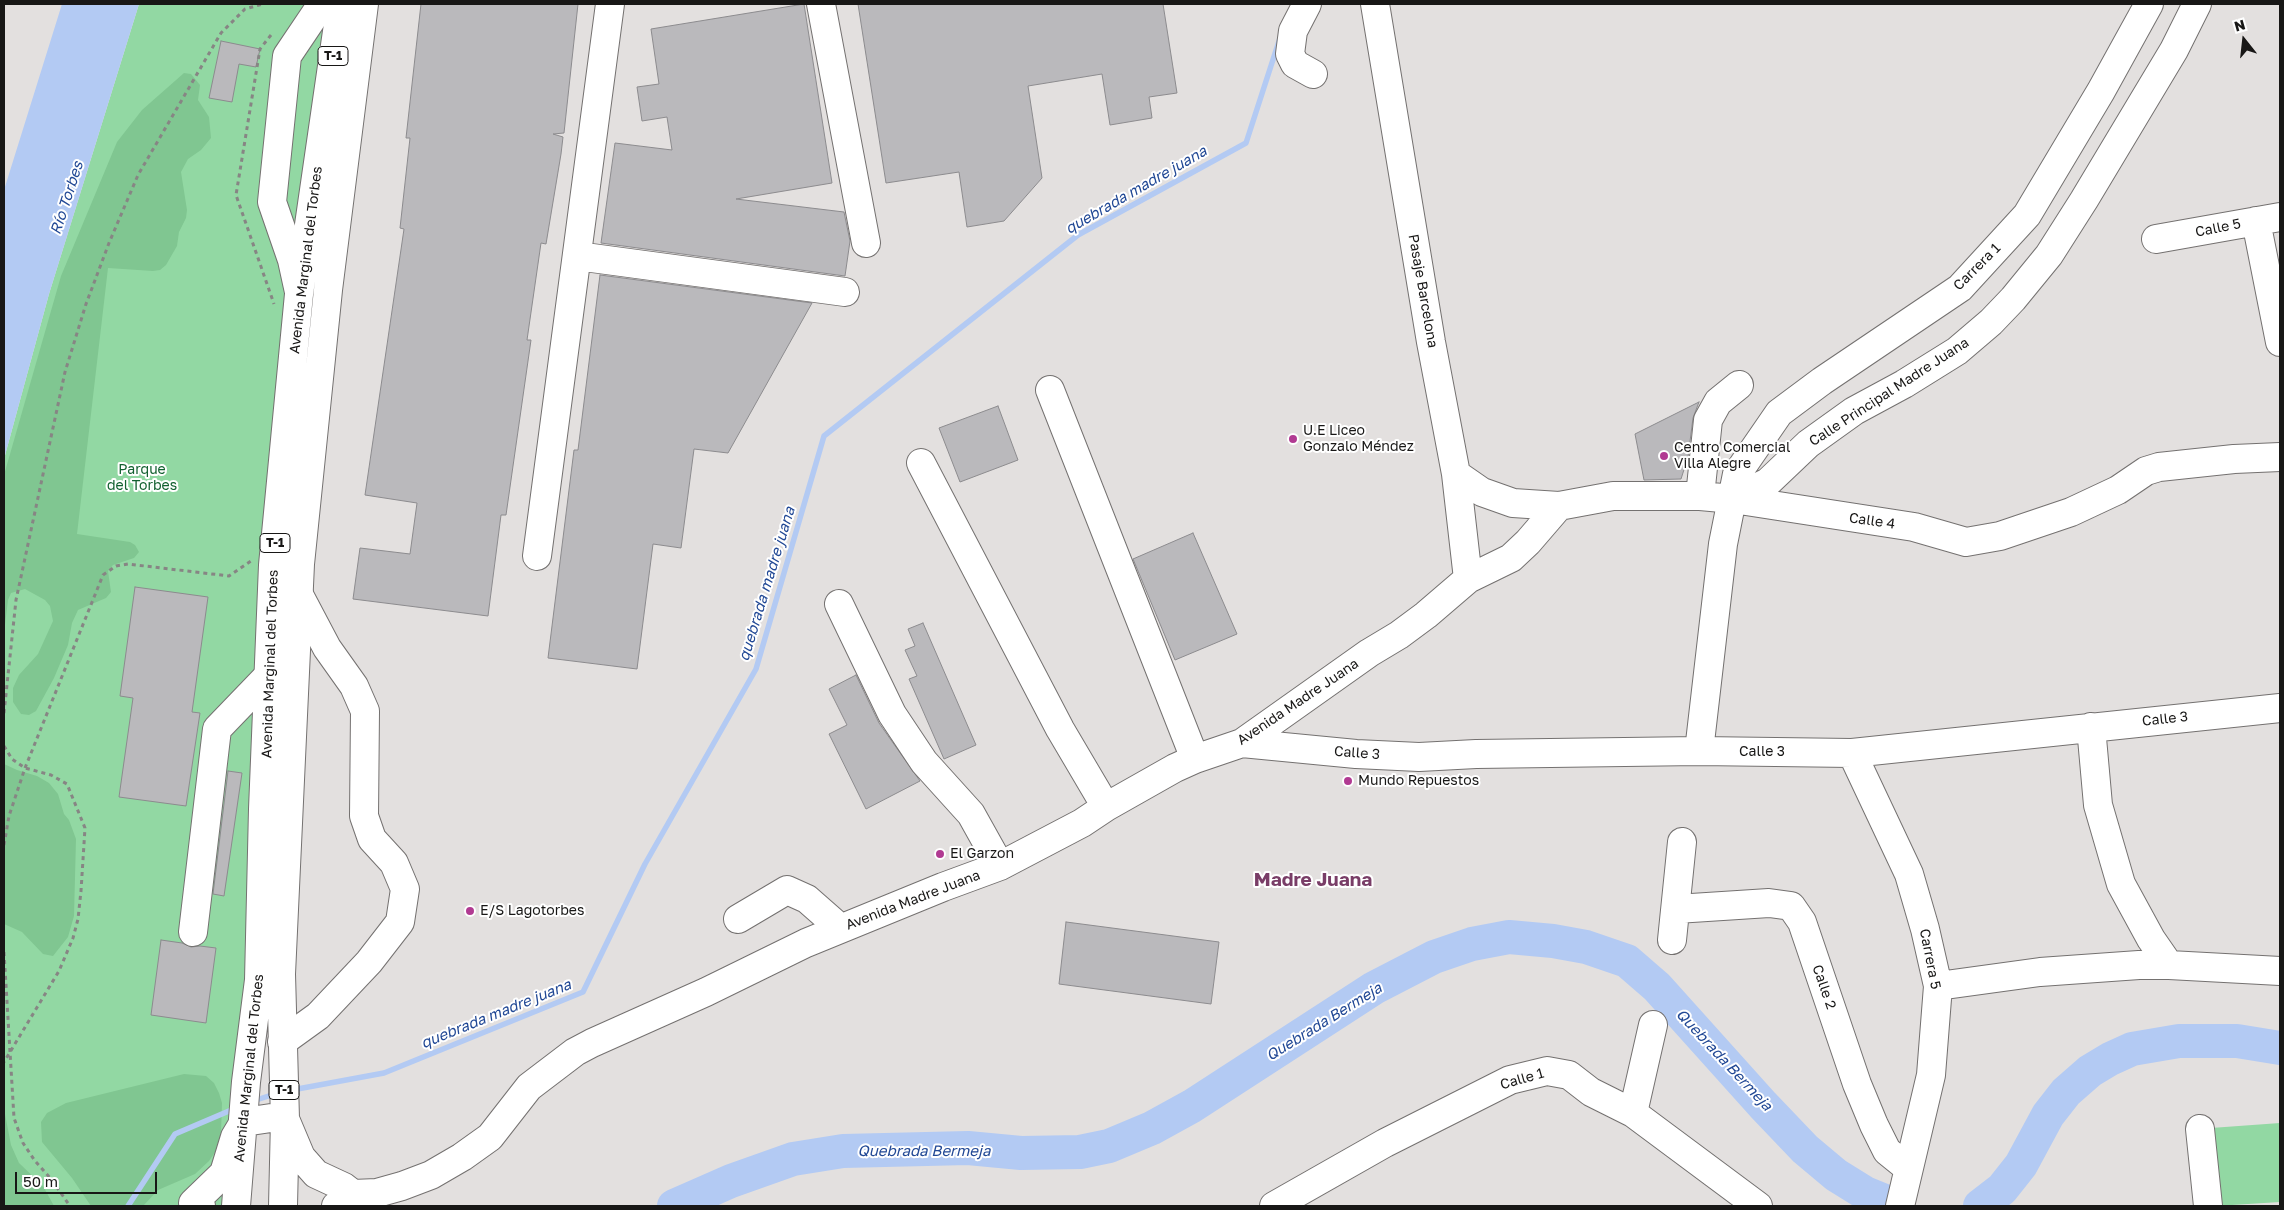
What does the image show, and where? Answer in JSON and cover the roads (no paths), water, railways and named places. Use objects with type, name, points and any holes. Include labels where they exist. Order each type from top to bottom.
[{"type":"main road","points":[[299,294],[292,260],[272,202],[287,56],[322,4]]},
{"type":"main road","name":"Avenida Marginal del Torbes","points":[[236,1206],[246,1082],[259,980],[273,565],[299,294],[341,4]]},
{"type":"main road","name":"Avenida Marginal del Torbes","points":[[284,1206],[285,1119],[281,974],[298,593],[328,290],[364,4]]},
{"type":"main road","points":[[537,556],[610,4]]},
{"type":"main road","points":[[820,4],[866,243]]},
{"type":"main road","points":[[1307,4],[1293,31],[1290,54],[1295,64],[1313,74]]},
{"type":"main road","name":"Pasaje Barcelona","points":[[1375,4],[1431,342],[1456,474],[1468,580]]},
{"type":"main road","name":"Carrera 1","points":[[1733,499],[1737,474],[1779,413],[1822,381],[1960,288],[2027,215],[2101,91],[2149,4]]},
{"type":"main road","name":"Calle Principal Madre Juana","points":[[1733,499],[1768,482],[1808,444],[1854,411],[1904,384],[1956,351],[1991,322],[2013,299],[2050,255],[2174,50],[2197,4]]},
{"type":"main road","points":[[2268,219],[2280,342]]},
{"type":"main road","name":"Calle 5","points":[[2156,239],[2268,219]]},
{"type":"main road","points":[[577,256],[845,292]]},
{"type":"main road","points":[[1700,496],[1708,420],[1718,402],[1739,385]]},
{"type":"main road","points":[[1050,390],[1196,759]]},
{"type":"main road","name":"Calle 4","points":[[1456,474],[1482,492],[1513,503],[1558,506],[1613,496],[1700,496],[1733,499],[1914,527],[1966,542],[2000,536],[2071,512],[2118,490],[2146,471],[2159,467],[2234,459],[2280,457]]},
{"type":"main road","points":[[921,463],[1060,729],[1106,807]]},
{"type":"main road","points":[[1699,752],[1723,544],[1733,499]]},
{"type":"main road","name":"Avenida Madre Juana","points":[[345,1200],[377,1193],[432,1174],[462,1157],[490,1137],[530,1087],[575,1052],[840,928],[1000,866],[1082,823],[1106,807],[1196,759],[1242,743],[1353,664],[1399,635],[1468,580],[1511,558],[1528,542],[1558,506]]},
{"type":"main road","points":[[282,1042],[318,1016],[369,962],[400,922],[405,888],[394,863],[372,839],[364,816],[365,711],[354,686],[328,648],[298,593]]},
{"type":"main road","points":[[839,604],[892,714],[924,762],[971,814],[1000,866]]},
{"type":"main road","points":[[193,932],[217,729],[269,675]]},
{"type":"main road","name":"Calle 3","points":[[1242,743],[1356,754],[1419,757],[1476,754],[1852,753],[2280,708]]},
{"type":"main road","points":[[2091,727],[2098,805],[2121,884],[2151,939],[2169,965]]},
{"type":"main road","name":"Carrera 5","points":[[1852,753],[1909,874],[1925,929],[1938,986],[1932,1075],[1904,1187]]},
{"type":"main road","points":[[1672,940],[1682,842]]},
{"type":"main road","points":[[738,919],[786,890],[807,898],[840,928]]},
{"type":"main road","name":"Calle 2","points":[[1676,909],[1769,903],[1791,906],[1802,922],[1857,1084],[1874,1125],[1904,1187]]},
{"type":"main road","points":[[1938,986],[2040,972],[2169,965],[2280,971]]},
{"type":"main road","points":[[1632,1113],[1653,1025]]},
{"type":"main road","name":"Calle 1","points":[[1274,1206],[1385,1142],[1510,1080],[1547,1070],[1569,1074],[1591,1092],[1632,1113],[1758,1206]]},
{"type":"main road","points":[[192,1205],[224,1173],[235,1137],[244,1122],[271,1118],[285,1119],[301,1157],[316,1174],[344,1187],[345,1200]]},
{"type":"main road","points":[[2200,1129],[2208,1206]]},
{"type":"water","name":"Río Torbes","points":[[62,4],[139,4],[49,294],[4,459],[4,190]]},
{"type":"waterway","name":"quebrada madre juana","points":[[292,1090],[384,1073],[583,992],[645,864],[756,669],[824,436],[1078,235],[1246,143],[1280,38]]},
{"type":"waterway","name":"Quebrada Bermeja","points":[[674,1206],[731,1181],[793,1159],[843,1151],[968,1148],[1021,1153],[1080,1152],[1109,1146],[1152,1128],[1192,1106],[1374,988],[1434,957],[1472,944],[1509,937],[1553,941],[1586,947],[1627,961],[1657,987],[1805,1149],[1836,1175],[1865,1193],[1897,1206]]},
{"type":"waterway","name":"Quebrada Bermeja","points":[[1980,1206],[2002,1189],[2021,1165],[2048,1115],[2066,1092],[2090,1071],[2110,1059],[2132,1049],[2179,1041],[2237,1041],[2280,1048]]},
{"type":"waterway","name":"quebrada madre juana","points":[[253,1101],[278,1093]]},
{"type":"waterway","name":"quebrada madre juana","points":[[128,1206],[175,1134],[236,1108]]},
{"type":"place","name":"U.E Liceo Gonzalo Méndez","points":[[1293,439]]},
{"type":"place","name":"Centro Comercial Villa Alegre","points":[[1664,456]]},
{"type":"place","name":"Mundo Repuestos","points":[[1348,781]]},
{"type":"place","name":"El Garzon","points":[[940,854]]},
{"type":"place","name":"E/S Lagotorbes","points":[[470,911]]},
{"type":"district","name":"Madre Juana","points":[[1313,880]]},
{"type":"park label","name":"Parque del Torbes","points":[[142,478]]}]
